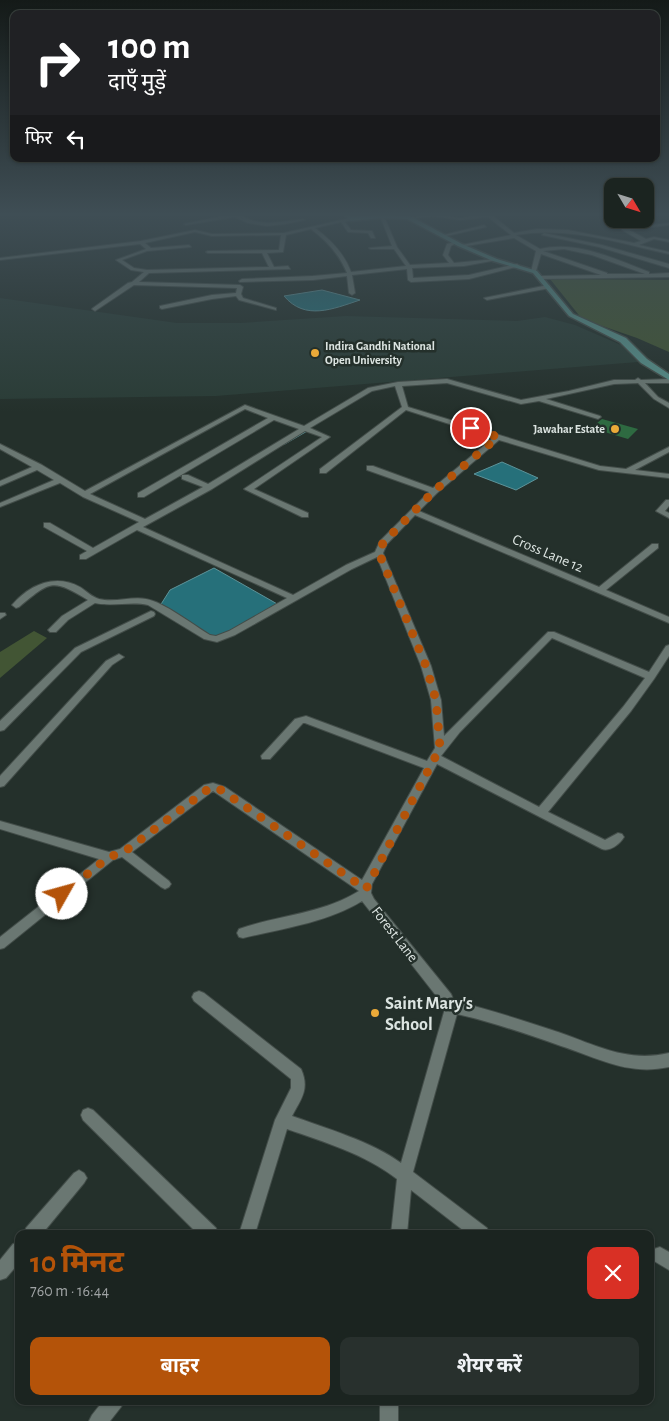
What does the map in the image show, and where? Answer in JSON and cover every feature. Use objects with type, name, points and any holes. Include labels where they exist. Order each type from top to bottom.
[{"type":"street","points":[[134,283],[138,279]]},
{"type":"street","points":[[238,294],[242,279]]},
{"type":"street","points":[[94,309],[134,283],[241,284],[297,279]]},
{"type":"street","points":[[351,279],[352,293]]},
{"type":"street","points":[[412,279],[425,279]]},
{"type":"street","points":[[543,279],[569,312],[578,320],[623,340],[644,361],[669,379]]},
{"type":"street","points":[[487,298],[548,287]]},
{"type":"street","points":[[162,308],[238,294]]},
{"type":"street","points":[[238,294],[241,298],[274,308]]},
{"type":"street","points":[[83,557],[209,487],[366,391],[398,384],[447,381],[514,401],[541,399],[601,385],[638,380],[669,379]]},
{"type":"street","points":[[638,380],[656,398],[669,406]]},
{"type":"street","points":[[398,384],[405,408]]},
{"type":"street","points":[[541,399],[598,417]]},
{"type":"street","points":[[84,494],[245,406],[327,436],[248,489],[305,515]]},
{"type":"street","points":[[405,408],[599,468],[669,476]]},
{"type":"street","points":[[323,471],[405,408]]},
{"type":"street","points":[[141,495],[274,417]]},
{"type":"street","points":[[436,758],[436,700],[426,666],[379,553],[383,543],[416,512],[434,491],[498,437]]},
{"type":"street","points":[[0,446],[141,524],[293,598]]},
{"type":"street","points":[[625,472],[669,449]]},
{"type":"street","points":[[0,484],[39,467]]},
{"type":"street","points":[[370,468],[434,491]]},
{"type":"street","points":[[185,477],[209,487]]},
{"type":"street","points":[[1,505],[60,480]]},
{"type":"street","points":[[669,502],[660,511],[664,515],[669,516]]},
{"type":"street","name":"Cross Lane 12","points":[[416,512],[669,620]]},
{"type":"street","points":[[47,525],[94,551]]},
{"type":"street","points":[[600,590],[655,546]]},
{"type":"street","points":[[16,605],[47,583],[68,584],[95,600],[107,603],[147,602],[207,637],[217,639],[354,564],[379,553]]},
{"type":"street","points":[[53,630],[66,618],[95,600]]},
{"type":"street","points":[[0,727],[78,650],[151,614]]},
{"type":"street","name":"Forest Lane","points":[[450,1006],[369,902],[365,891],[436,758],[456,729],[550,634],[651,678]]},
{"type":"street","points":[[541,813],[627,709],[651,678],[669,648]]},
{"type":"street","points":[[0,783],[109,663],[119,657]]},
{"type":"street","points":[[266,756],[299,721],[306,719],[436,758],[606,846],[618,837]]},
{"type":"street","points":[[0,944],[109,857],[124,852],[208,788],[213,787],[221,790],[365,891],[358,899],[333,909],[244,933]]},
{"type":"street","points":[[0,825],[109,857]]},
{"type":"street","points":[[124,852],[165,884]]},
{"type":"street","points":[[199,996],[215,1012],[296,1074],[298,1089],[282,1120],[248,1230]]},
{"type":"street","points":[[399,1230],[405,1174],[449,1025],[450,1006],[568,1042],[616,1060],[655,1065],[669,1060]]},
{"type":"street","points":[[88,1115],[206,1230]]},
{"type":"street","points":[[282,1120],[372,1154],[405,1174],[476,1230]]},
{"type":"street","points":[[35,1230],[79,1178]]},
{"type":"street","points":[[0,1272],[15,1255]]},
{"type":"street","points":[[98,1421],[112,1405]]},
{"type":"street","points":[[389,1405],[389,1421]]},
{"type":"shaded area","name":"Indira Gandhi National Open University","points":[[0,298],[177,323],[240,323],[346,316],[517,321],[545,317],[575,325],[621,345],[638,362],[216,396],[0,399]]},
{"type":"green space","points":[[550,279],[669,280],[669,352],[637,338],[582,319]]},
{"type":"green space","points":[[34,631],[47,638],[0,678],[0,652]]},
{"type":"water","points":[[322,290],[360,300],[340,307],[310,311],[292,304],[284,296]]},
{"type":"water","points":[[502,462],[538,478],[516,490],[474,474]]},
{"type":"water","points":[[214,568],[279,605],[215,641],[158,609],[170,590]]},
{"type":"building","name":"Jawahar Estate","points":[[602,419],[638,429],[628,439],[591,428]]},
{"type":"waterway","points":[[284,444],[308,430]]},
{"type":"place","name":"Indira Gandhi National Open University","points":[[315,353]]},
{"type":"place","name":"Jawahar Estate","points":[[615,429]]},
{"type":"place","name":"Saint Mary's School","points":[[375,1013]]},
{"type":"route","points":[[62,894],[109,857],[124,852],[211,787],[221,790],[366,889],[366,884],[440,748],[436,700],[426,666],[379,553],[383,543],[416,512],[434,491],[498,437],[471,428]]}]
